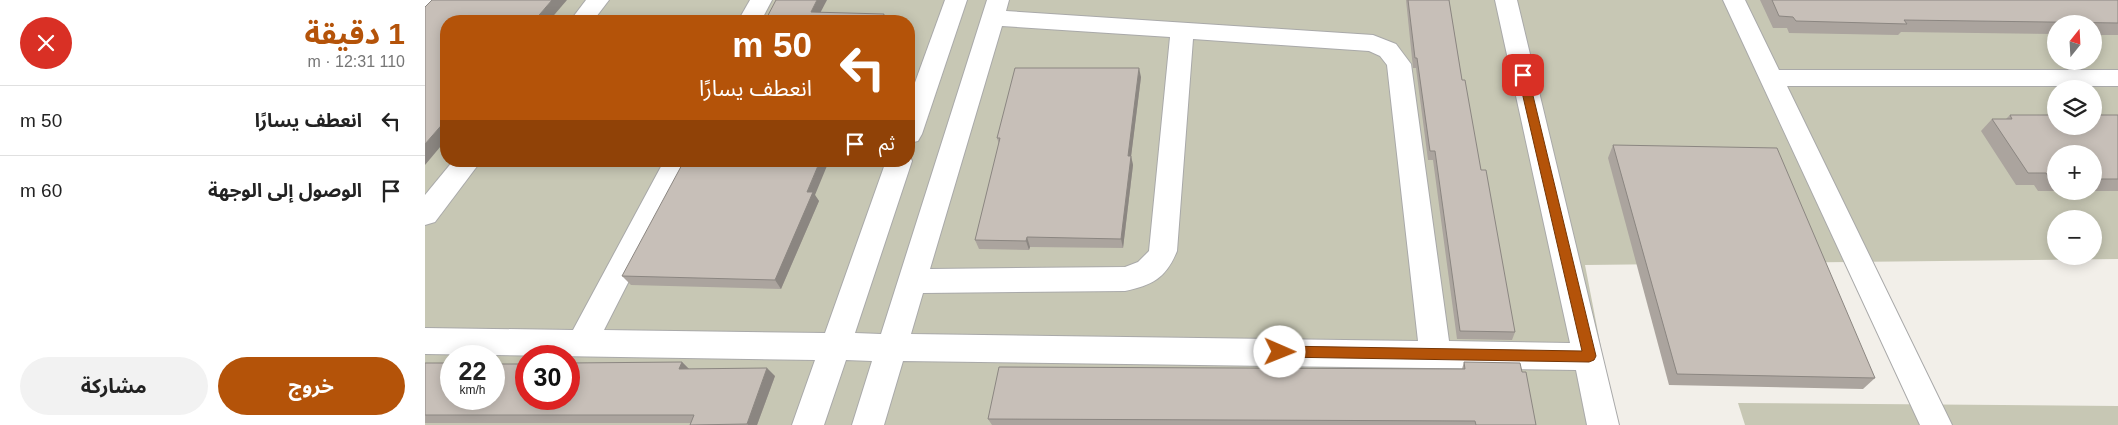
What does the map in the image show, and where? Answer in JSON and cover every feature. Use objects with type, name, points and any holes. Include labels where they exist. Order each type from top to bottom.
[{"type":"street","points":[[586,15],[598,0]]},
{"type":"street","points":[[753,15],[761,0]]},
{"type":"street","points":[[915,117],[956,0]]},
{"type":"street","points":[[1505,0],[1589,356],[1603,425]]},
{"type":"street","points":[[1734,0],[1936,425]]},
{"type":"street","points":[[869,425],[996,9],[1182,30],[1373,42],[1388,50],[1399,64],[1435,354]]},
{"type":"street","points":[[912,281],[1125,279],[1136,278],[1154,267],[1161,259],[1163,251],[1182,30]]},
{"type":"street","points":[[1772,78],[2118,78]]},
{"type":"street","points":[[425,214],[463,167]]},
{"type":"street","points":[[582,342],[674,167]]},
{"type":"street","points":[[808,425],[897,167]]},
{"type":"street","points":[[425,341],[1589,356]]},
{"type":"shaded area","points":[[425,0],[2118,0],[2118,259],[2102,259],[2102,210],[2047,210],[2047,260],[1585,265],[1616,425],[425,425]]},
{"type":"shaded area","points":[[1738,403],[2118,406],[2118,425],[1745,425]]},
{"type":"building","points":[[432,0],[552,0],[539,15],[440,15],[440,127],[425,144],[425,7]]},
{"type":"building","points":[[776,0],[817,0],[811,12],[884,14],[884,15],[768,15]]},
{"type":"building","points":[[1408,0],[1449,0],[1462,80],[1465,80],[1481,170],[1486,170],[1515,332],[1460,331],[1435,151],[1430,151]]},
{"type":"building","points":[[1772,0],[2118,0],[2118,23],[2103,23],[2103,15],[2047,15],[2047,22],[1904,20],[1907,24],[1796,21],[1793,17],[1779,16]]},
{"type":"building","points":[[1015,68],[1139,68],[1128,156],[1131,156],[1121,239],[1027,237],[1026,241],[975,240],[1000,138],[997,138]]},
{"type":"building","points":[[2010,115],[2047,115],[2047,135],[2102,135],[2102,115],[2118,115],[2118,179],[2102,179],[2102,145],[2047,145],[2047,174],[2028,173],[1992,119],[2012,119]]},
{"type":"building","points":[[1613,145],[1777,148],[1875,378],[1677,374]]},
{"type":"building","points":[[681,167],[817,167],[807,192],[813,192],[775,280],[622,276]]},
{"type":"building","points":[[682,362],[679,369],[767,368],[747,424],[690,425],[694,415],[425,415],[425,363],[440,363],[440,410],[505,410],[505,364],[515,364],[515,410],[580,410],[580,363]]},
{"type":"building","points":[[1464,362],[1520,363],[1522,372],[1526,372],[1536,425],[1476,425],[1475,421],[988,419],[999,367],[1465,369]]},
{"type":"route","points":[[1280,352],[1589,356],[1523,75]]}]
